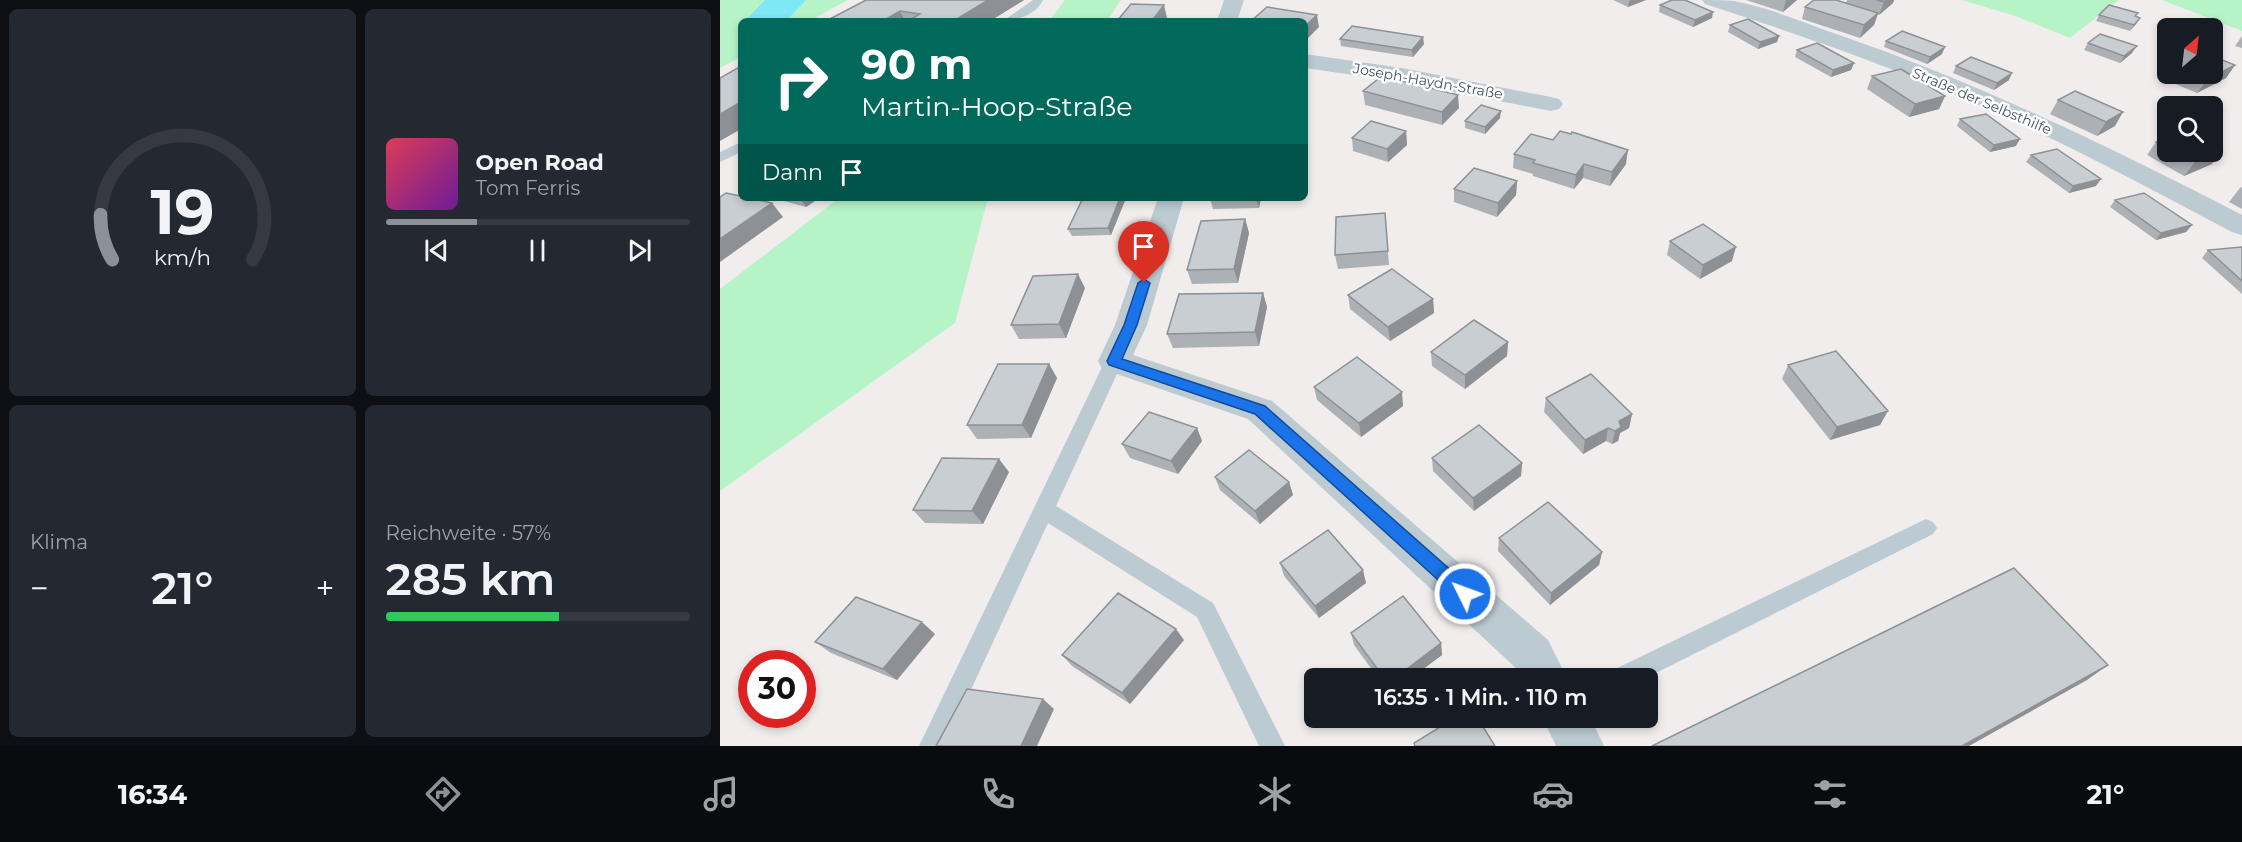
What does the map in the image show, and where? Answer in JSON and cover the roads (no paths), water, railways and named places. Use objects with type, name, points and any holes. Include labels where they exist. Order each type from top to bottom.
[{"type":"street","points":[[1228,18],[1234,0]]},
{"type":"street","name":"Straße der Selbsthilfe","points":[[1712,0],[1849,46],[1977,96],[2129,166],[2242,226]]},
{"type":"street","name":"Joseph-Haydn-Straße","points":[[1308,61],[1402,75],[1551,104]]},
{"type":"street","points":[[1170,201],[1131,325],[1114,361],[1260,410],[1533,655],[1540,668]]},
{"type":"street","points":[[1571,728],[1581,746]]},
{"type":"lane","points":[[1014,18],[1038,0]]},
{"type":"lane","points":[[720,158],[738,148]]},
{"type":"lane","points":[[932,746],[1114,361]]},
{"type":"lane","points":[[1044,509],[1205,610],[1272,746]]},
{"type":"lane","points":[[1641,668],[1926,528]]},
{"type":"waterway","points":[[767,18],[787,0]]}]
